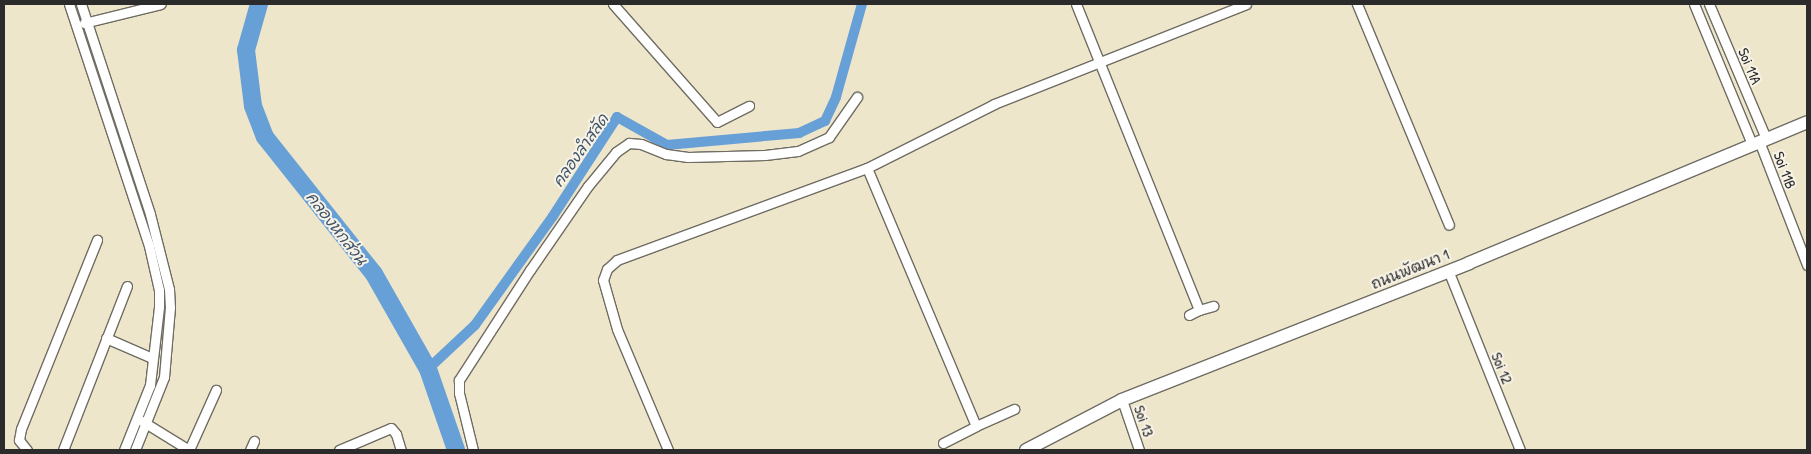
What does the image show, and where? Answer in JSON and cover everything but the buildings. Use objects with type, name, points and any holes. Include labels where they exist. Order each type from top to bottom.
[{"type":"main road","name":"ถนนพัฒนา 1","points":[[1026,450],[1122,400],[1448,270],[1807,122]]},
{"type":"street","points":[[69,4],[148,246],[159,290],[159,307],[150,385],[124,450]]},
{"type":"street","points":[[81,4],[127,142],[159,246],[169,289],[170,307],[164,377],[147,424],[135,450]]},
{"type":"street","points":[[76,24],[161,4]]},
{"type":"street","points":[[613,4],[717,122],[749,106]]},
{"type":"street","points":[[1076,4],[1199,310]]},
{"type":"street","points":[[668,450],[616,326],[603,280],[607,269],[617,260],[868,168],[994,104],[1246,4]]},
{"type":"street","points":[[1357,4],[1448,224]]},
{"type":"street","points":[[1694,4],[1759,141]]},
{"type":"street","name":"Soi 11A","points":[[1709,4],[1759,141]]},
{"type":"street","points":[[473,450],[459,393],[459,380],[530,270],[588,186],[616,152],[629,143],[641,144],[666,154],[688,157],[765,156],[798,151],[829,137],[858,97]]},
{"type":"street","name":"Soi 11B","points":[[1759,141],[1807,265]]},
{"type":"street","points":[[116,147],[127,142]]},
{"type":"street","points":[[868,168],[976,426]]},
{"type":"street","points":[[27,450],[19,440],[20,429],[97,240]]},
{"type":"street","points":[[148,246],[159,246]]},
{"type":"street","name":"Soi 12","points":[[1448,270],[1520,450]]},
{"type":"street","points":[[63,450],[127,286]]},
{"type":"street","points":[[1189,315],[1214,306]]},
{"type":"street","points":[[106,338],[152,358]]},
{"type":"street","points":[[138,418],[168,435],[189,450],[216,390]]},
{"type":"street","name":"Soi 13","points":[[1122,400],[1139,450]]},
{"type":"street","points":[[943,443],[1014,409]]},
{"type":"street","points":[[339,450],[391,428],[394,429],[401,450]]},
{"type":"street","points":[[250,450],[254,441]]},
{"type":"waterway","name":"คลองหกส่วน","points":[[259,4],[246,50],[253,106],[265,137],[374,274],[428,369],[456,450]]},
{"type":"waterway","name":"คลองลำสลัด","points":[[428,369],[475,325],[553,216],[617,117],[667,145],[799,133],[825,121],[836,97],[862,4]]}]
